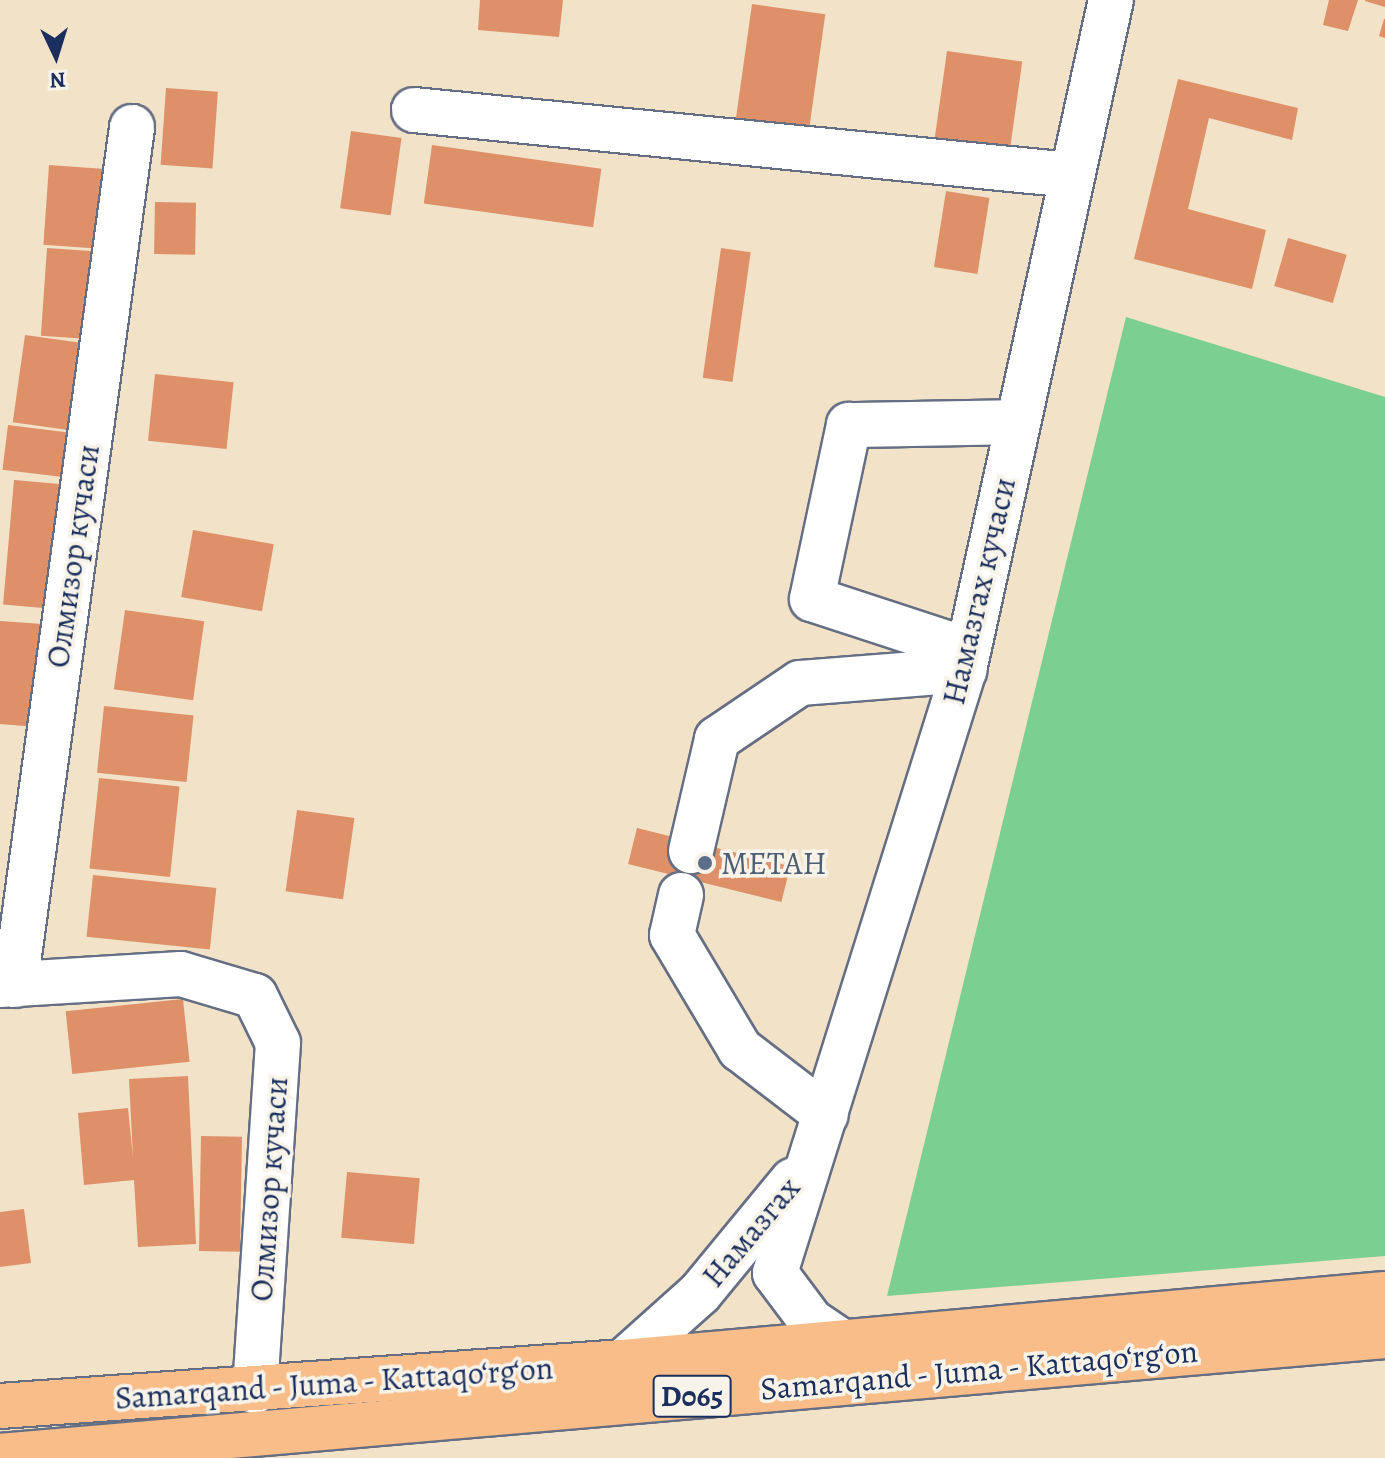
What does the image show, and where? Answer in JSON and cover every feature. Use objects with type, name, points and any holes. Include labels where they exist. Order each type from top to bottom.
[{"type":"main road","name":"Samarqand - Juma - Kattaqo‘rg‘on","points":[[0,1406],[255,1391],[623,1362],[1385,1294]]},
{"type":"main road","name":"Samarqand - Juma - Kattaqo‘rg‘on","points":[[0,1456],[1385,1336]]},
{"type":"street","name":"Намазгах кучаси","points":[[802,1169],[826,1115],[966,660],[1111,0]]},
{"type":"street","points":[[414,110],[1071,175]]},
{"type":"street","name":"Олмизор кучаси","points":[[132,127],[8,985],[181,974],[255,996],[278,1043],[255,1391]]},
{"type":"street","points":[[966,660],[812,599],[849,425],[1016,422]]},
{"type":"street","points":[[691,851],[717,739],[800,683],[966,660]]},
{"type":"street","points":[[681,895],[672,935],[740,1049],[826,1115]]},
{"type":"street","name":"Намазгах","points":[[802,1169],[775,1273],[811,1321],[842,1342]]},
{"type":"street","name":"Намазгах","points":[[623,1362],[700,1293],[802,1169]]},
{"type":"green space","points":[[1126,317],[1385,397],[1385,1256],[887,1296]]},
{"type":"building","points":[[480,0],[563,0],[559,37],[478,30]]},
{"type":"building","points":[[1329,0],[1358,0],[1348,31],[1323,25]]},
{"type":"building","points":[[1385,0],[1385,7],[1365,1]]},
{"type":"building","points":[[752,4],[825,14],[807,143],[734,133]]},
{"type":"building","points":[[1385,19],[1385,38],[1379,36]]},
{"type":"building","points":[[947,51],[1022,62],[1006,178],[931,168]]},
{"type":"building","points":[[1178,79],[1298,108],[1292,140],[1209,118],[1188,209],[1266,230],[1252,289],[1134,259]]},
{"type":"building","points":[[166,88],[218,92],[213,168],[161,165]]},
{"type":"building","points":[[351,131],[402,138],[391,215],[340,208]]},
{"type":"building","points":[[432,145],[601,169],[593,227],[424,203]]},
{"type":"building","points":[[49,165],[105,169],[99,249],[43,245]]},
{"type":"building","points":[[946,191],[989,198],[977,274],[934,267]]},
{"type":"building","points":[[155,202],[196,203],[195,255],[154,254]]},
{"type":"building","points":[[1288,238],[1347,255],[1333,303],[1274,286]]},
{"type":"building","points":[[47,248],[98,252],[92,339],[41,336]]},
{"type":"building","points":[[721,248],[751,252],[732,382],[703,378]]},
{"type":"building","points":[[25,335],[91,344],[79,431],[13,422]]},
{"type":"building","points":[[155,374],[234,382],[227,449],[148,441]]},
{"type":"building","points":[[8,425],[78,434],[73,478],[3,470]]},
{"type":"building","points":[[14,480],[71,485],[60,609],[3,605]]},
{"type":"building","points":[[193,530],[274,544],[262,611],[181,597]]},
{"type":"building","points":[[125,610],[204,621],[193,700],[114,689]]},
{"type":"building","points":[[0,621],[43,624],[37,727],[0,724]]},
{"type":"building","points":[[104,706],[194,715],[187,782],[97,773]]},
{"type":"building","points":[[99,778],[180,786],[170,877],[89,869]]},
{"type":"building","points":[[297,810],[354,818],[343,899],[286,891]]},
{"type":"building","points":[[637,828],[790,866],[781,902],[628,864]]},
{"type":"building","points":[[93,875],[216,888],[210,950],[87,937]]},
{"type":"building","points":[[183,999],[190,1062],[72,1074],[66,1011]]},
{"type":"building","points":[[188,1076],[196,1244],[138,1247],[134,1180],[84,1185],[78,1113],[128,1108],[133,1158],[129,1079]]},
{"type":"building","points":[[201,1136],[242,1137],[240,1252],[199,1251]]},
{"type":"building","points":[[347,1172],[420,1178],[414,1244],[341,1238]]},
{"type":"building","points":[[24,1209],[31,1263],[0,1267],[0,1212]]},
{"type":"place","name":"МЕТАН","points":[[705,863]]}]
